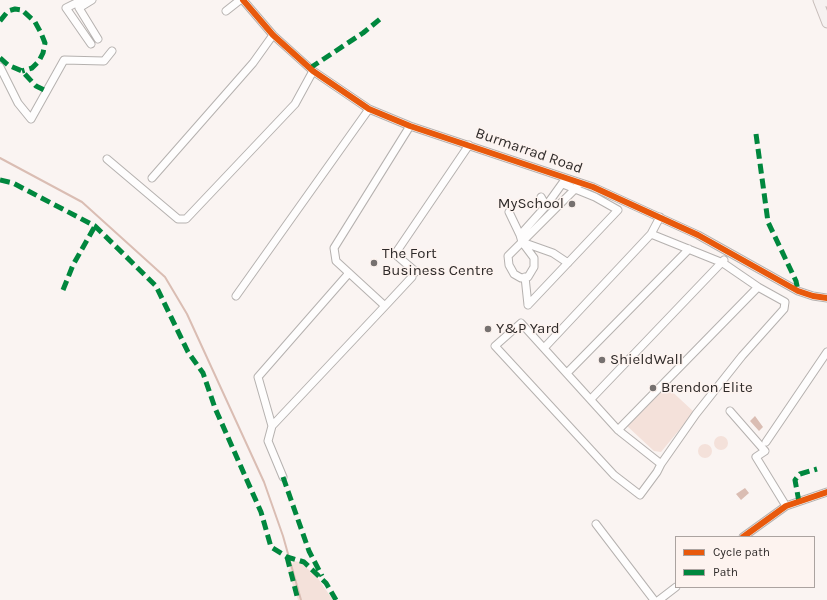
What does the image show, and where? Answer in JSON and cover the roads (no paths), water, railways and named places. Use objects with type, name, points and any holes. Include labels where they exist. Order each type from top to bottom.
[{"type":"main road","points":[[818,0],[827,23]]},
{"type":"street","points":[[82,0],[66,8],[91,44]]},
{"type":"street","points":[[92,0],[79,8],[98,39]]},
{"type":"street","points":[[226,11],[241,0]]},
{"type":"street","name":"Burmarrad Road","points":[[241,0],[272,35],[313,71],[369,109],[410,126],[469,145],[564,180],[582,183],[698,235],[798,291],[812,296],[827,298]]},
{"type":"street","points":[[152,178],[254,63],[272,35]]},
{"type":"street","points":[[0,67],[18,103],[31,119],[64,60],[104,61],[112,51]]},
{"type":"street","points":[[107,159],[178,219],[186,220],[295,104],[313,71]]},
{"type":"street","points":[[236,296],[369,109]]},
{"type":"street","points":[[385,306],[336,261],[334,248],[410,126]]},
{"type":"street","points":[[283,477],[268,441],[272,426],[414,274],[395,254],[469,145]]},
{"type":"street","points":[[520,235],[546,206],[564,180],[576,189],[595,197],[618,210],[528,305],[525,277]]},
{"type":"street","points":[[509,212],[522,242],[534,258],[534,267],[528,276],[521,278],[514,274],[509,265],[508,256],[522,242],[582,183]]},
{"type":"street","points":[[541,197],[546,206]]},
{"type":"street","points":[[545,348],[651,234],[660,217]]},
{"type":"street","points":[[651,234],[723,263],[758,287],[785,302],[784,309],[742,356],[696,414],[640,495],[614,474],[495,346],[521,323],[618,430],[660,464]]},
{"type":"street","points":[[522,242],[553,253],[568,263]]},
{"type":"street","points":[[567,373],[689,249]]},
{"type":"street","points":[[591,399],[723,263],[729,253]]},
{"type":"street","points":[[272,426],[258,377],[349,273]]},
{"type":"street","points":[[618,430],[758,287]]},
{"type":"street","points":[[766,442],[827,352]]},
{"type":"street","points":[[730,411],[765,451],[756,457],[786,506]]},
{"type":"street","points":[[744,536],[786,506],[827,492]]},
{"type":"street","points":[[596,524],[654,600]]},
{"type":"street","points":[[660,600],[675,588]]},
{"type":"waterway","points":[[0,158],[82,202],[165,277],[187,314],[264,482],[283,536],[301,600]]},
{"type":"place","name":"MySchool","points":[[572,204]]},
{"type":"place","name":"The Fort Business Centre","points":[[374,263]]},
{"type":"place","name":"Y&P Yard","points":[[488,329]]},
{"type":"place","name":"ShieldWall","points":[[602,360]]},
{"type":"place","name":"Brendon Elite","points":[[653,388]]}]
